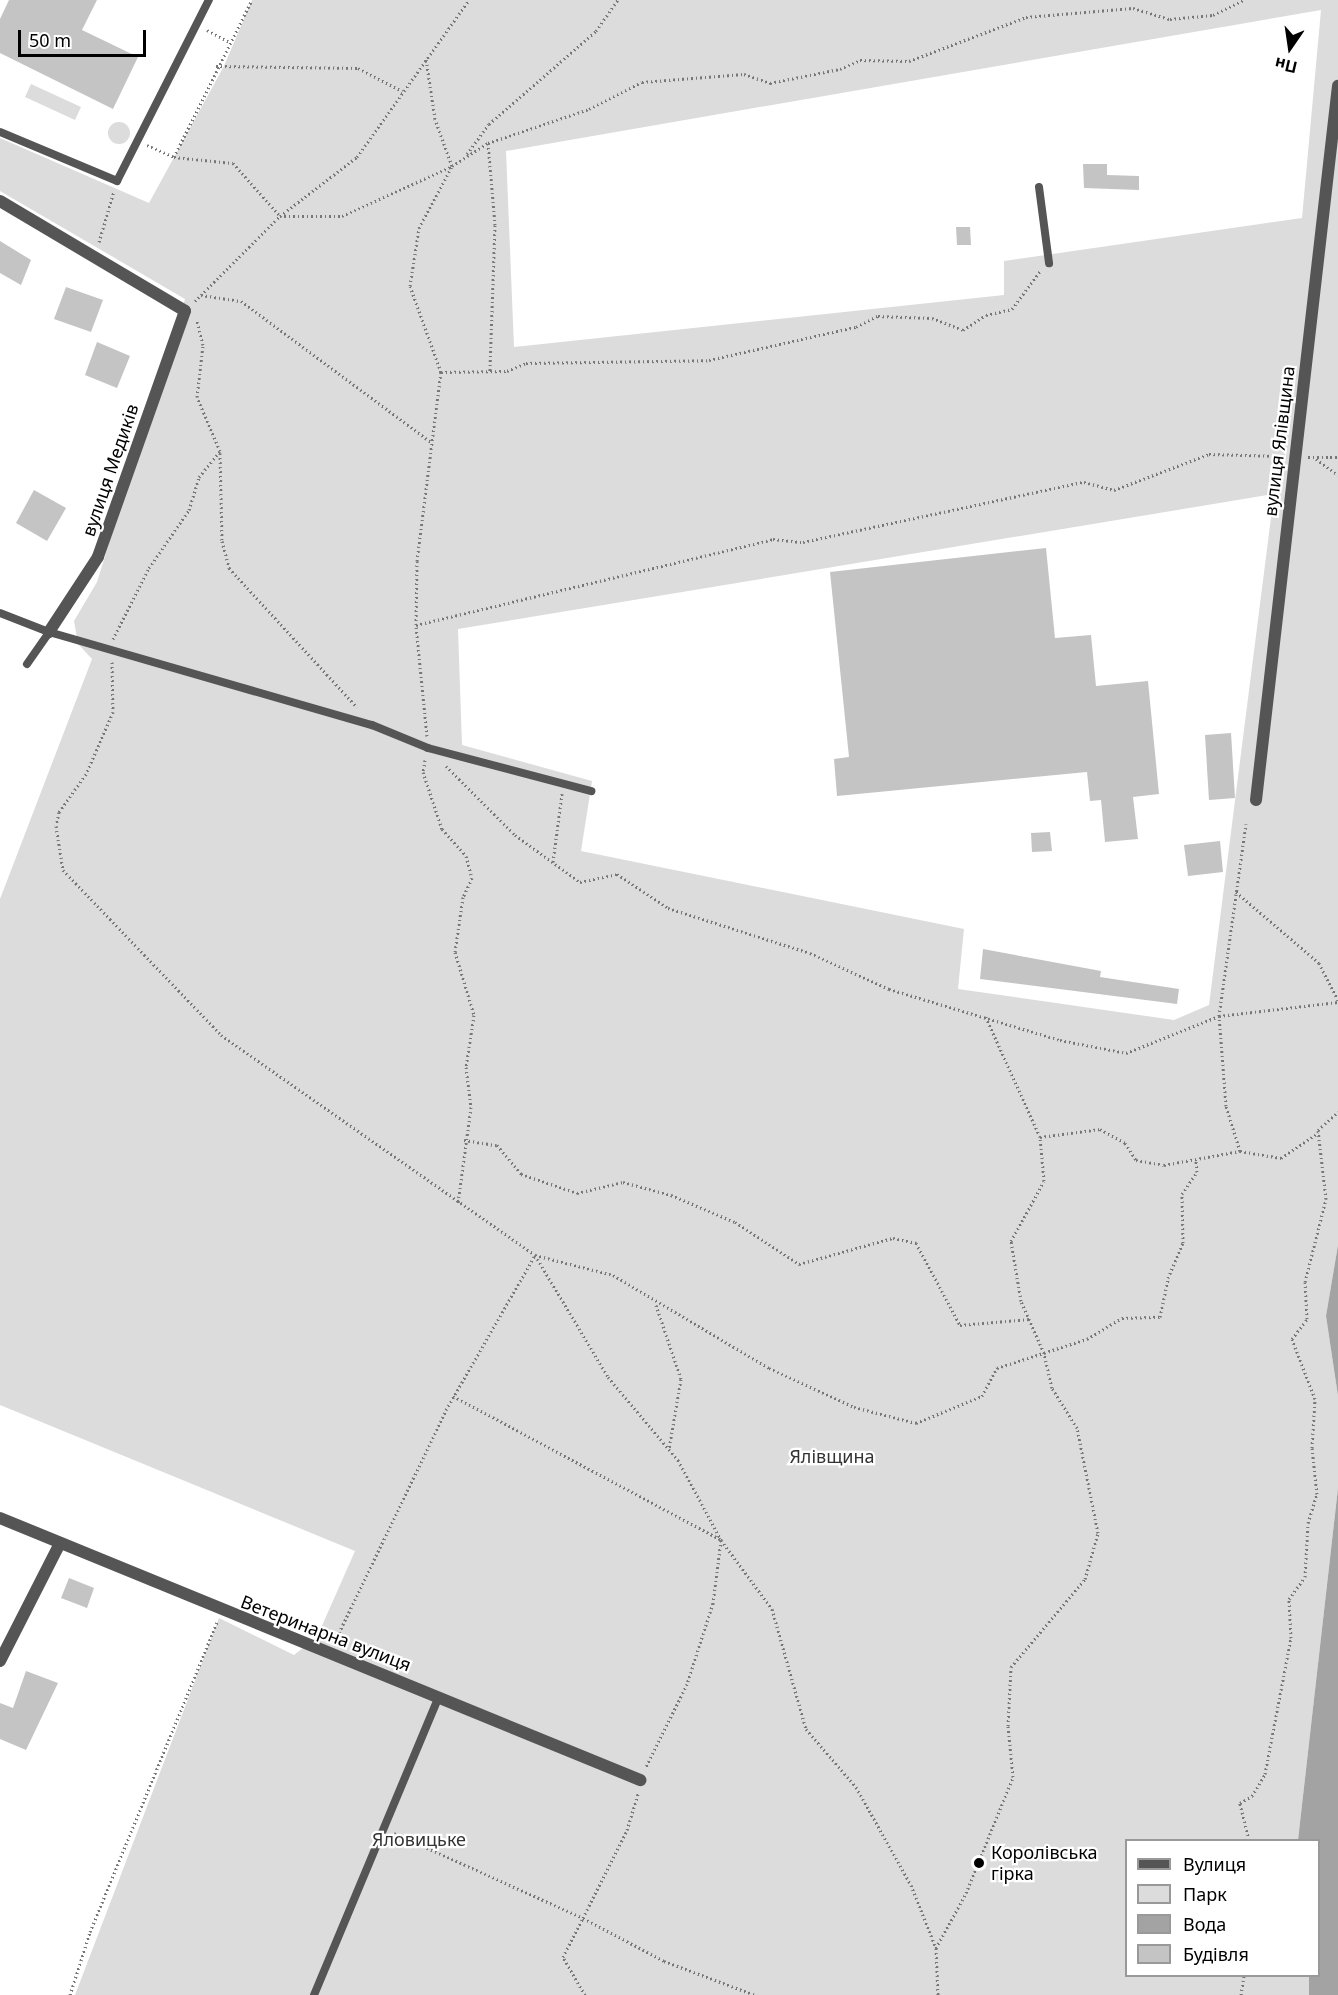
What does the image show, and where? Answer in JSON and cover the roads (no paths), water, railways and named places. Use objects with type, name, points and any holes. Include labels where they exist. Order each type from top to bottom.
[{"type":"street","name":"вулиця Ялівщина","points":[[1256,800],[1338,86]]},
{"type":"street","name":"вулиця Медиків","points":[[0,201],[185,311],[98,558],[49,632]]},
{"type":"street","name":"Ветеринарна вулиця","points":[[0,1518],[222,1612],[440,1696],[640,1780]]},
{"type":"street","points":[[0,1661],[60,1543]]},
{"type":"lane","points":[[0,132],[117,181],[209,0]]},
{"type":"lane","points":[[1039,186],[1049,262]]},
{"type":"lane","points":[[0,613],[49,632],[109,646],[372,725],[428,748],[563,786],[591,791]]},
{"type":"lane","points":[[27,664],[49,632]]},
{"type":"lane","points":[[314,1995],[382,1827],[440,1696]]},
{"type":"water","points":[[1338,1245],[1338,1396],[1326,1316]]},
{"type":"water","points":[[1338,1488],[1338,1995],[1309,1995],[1309,1977],[1320,1977],[1320,1839],[1298,1839]]},
{"type":"place","name":"Королівська гірка","points":[[979,1863]]},
{"type":"park label","name":"Ялівщина","points":[[832,1456]]},
{"type":"park label","name":"Яловицьке","points":[[419,1839]]}]
